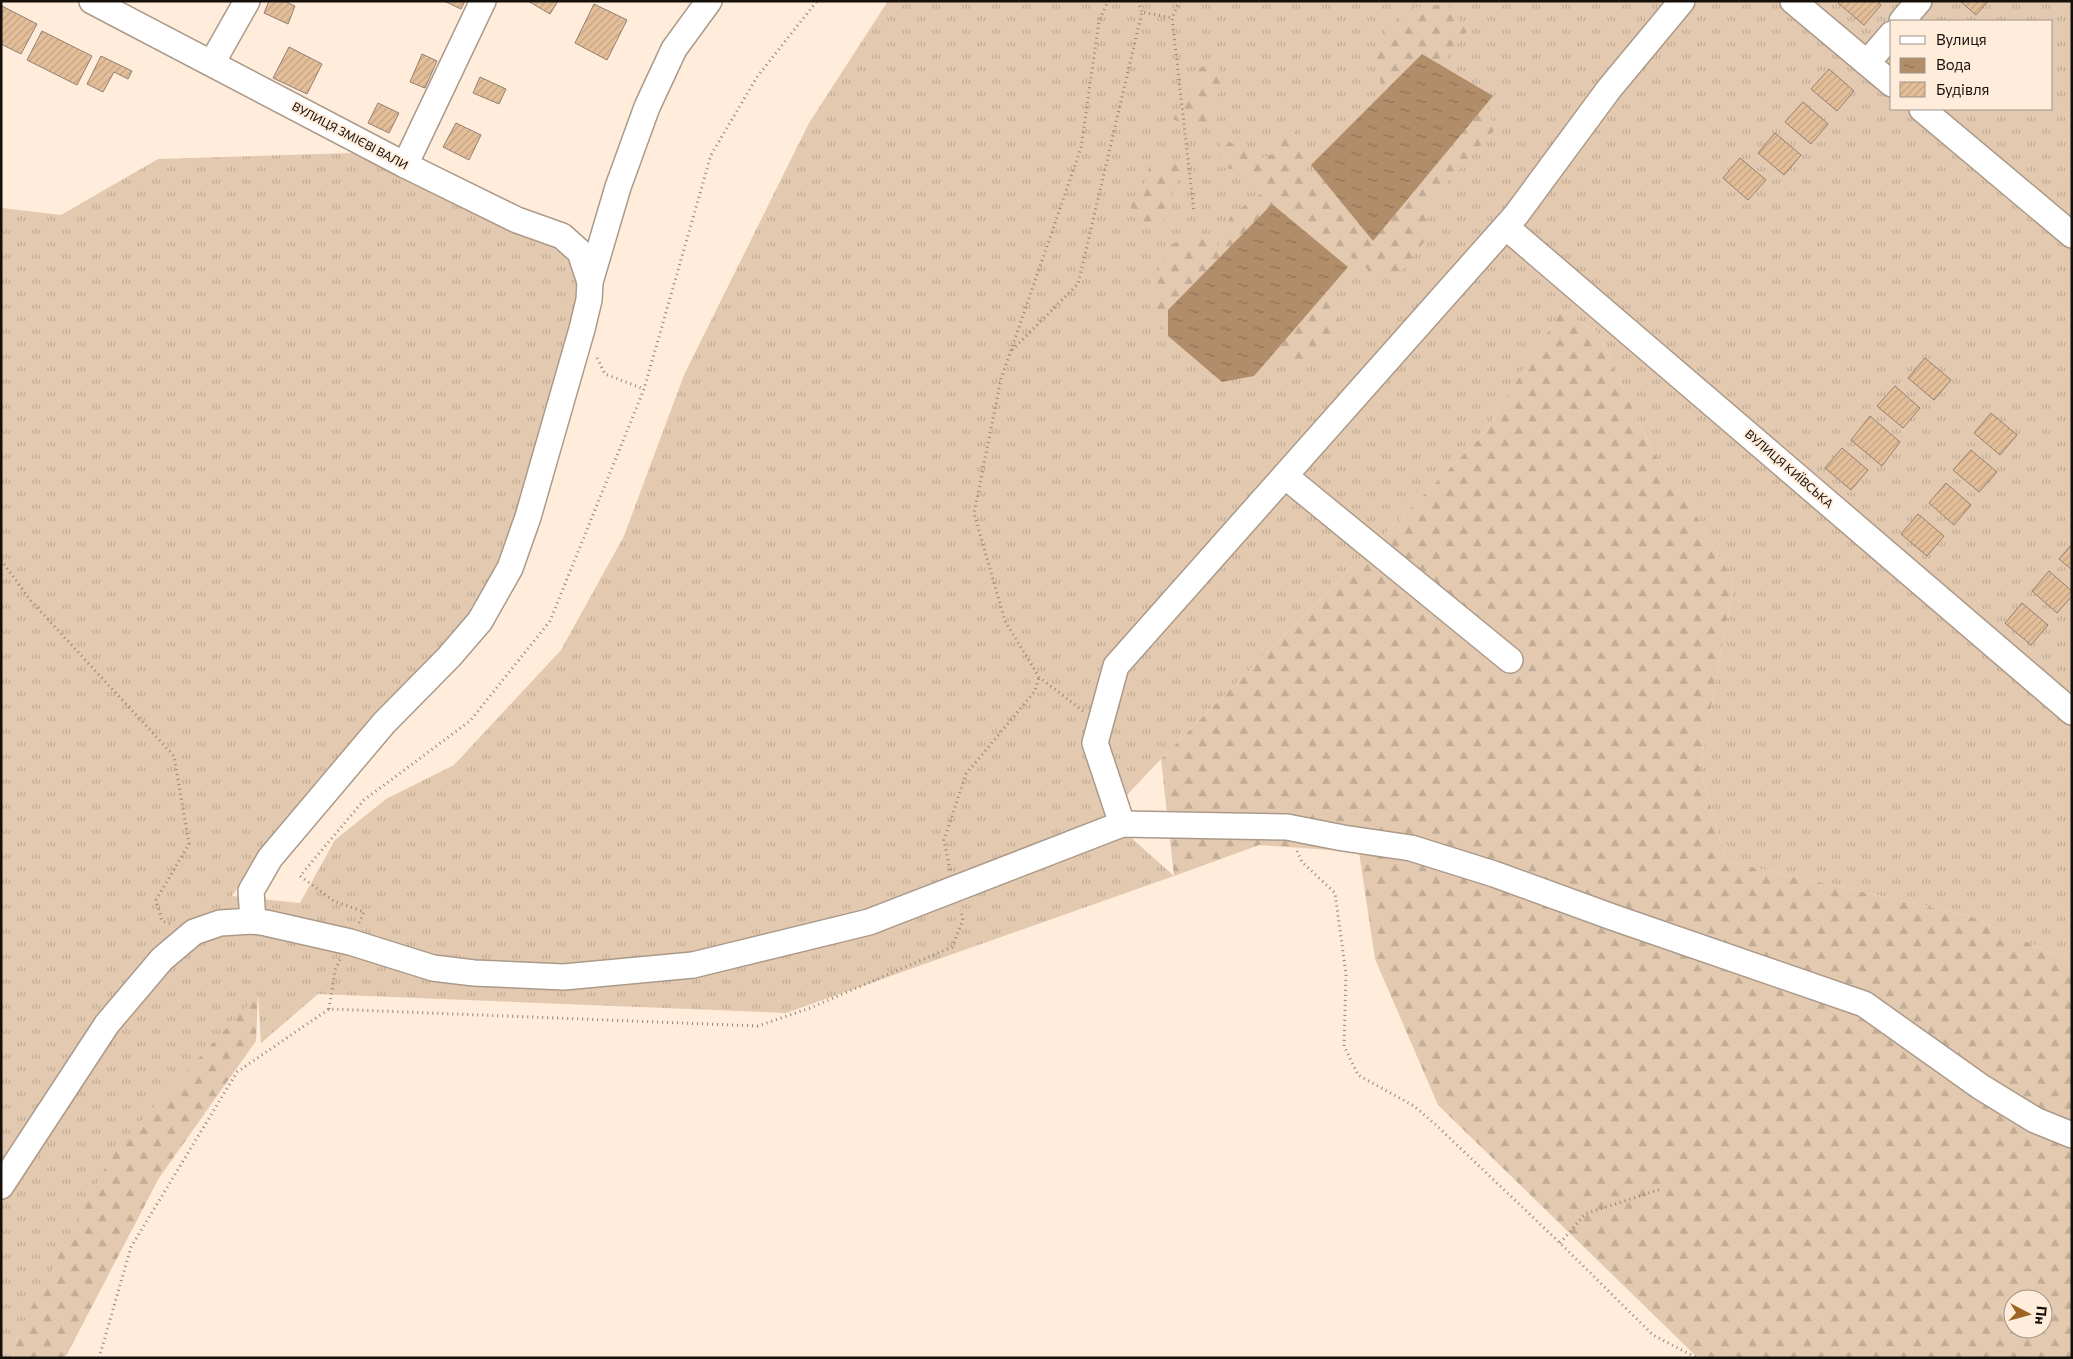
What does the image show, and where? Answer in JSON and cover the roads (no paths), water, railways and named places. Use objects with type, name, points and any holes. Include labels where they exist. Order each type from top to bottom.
[{"type":"street","name":"ВУЛИЦЯ ЗМІЄВІ ВАЛИ","points":[[92,1],[405,165],[517,220],[562,236],[580,252],[590,282]]},
{"type":"street","points":[[212,63],[247,1]]},
{"type":"street","points":[[405,165],[483,1]]},
{"type":"street","points":[[253,921],[252,892],[270,858],[384,723],[449,657],[480,621],[510,568],[528,516],[582,329],[589,300],[590,282],[618,187],[647,107],[674,49],[709,1]]},
{"type":"street","points":[[1122,824],[1095,743],[1116,666],[1506,226],[1609,89],[1682,1]]},
{"type":"street","points":[[1793,1],[1890,82]]},
{"type":"street","points":[[1903,20],[1919,1]]},
{"type":"street","points":[[1867,63],[1890,36]]},
{"type":"street","points":[[1923,110],[2072,235]]},
{"type":"street","name":"ВУЛИЦЯ КИЇВСЬКА","points":[[1506,226],[2072,712]]},
{"type":"street","points":[[1285,476],[1510,660]]},
{"type":"street","points":[[1,1186],[107,1024],[162,959],[194,932],[220,923],[253,921],[350,942],[433,968],[474,973],[564,977],[693,965],[869,922],[1122,824],[1287,827],[1343,838],[1412,848],[1494,874],[1864,1004],[1981,1087],[2035,1120],[2072,1135]]},
{"type":"water","points":[[1422,54],[1493,96],[1373,241],[1311,165]]},
{"type":"water","points":[[1272,204],[1348,267],[1254,376],[1222,382],[1168,336],[1168,310]]}]
